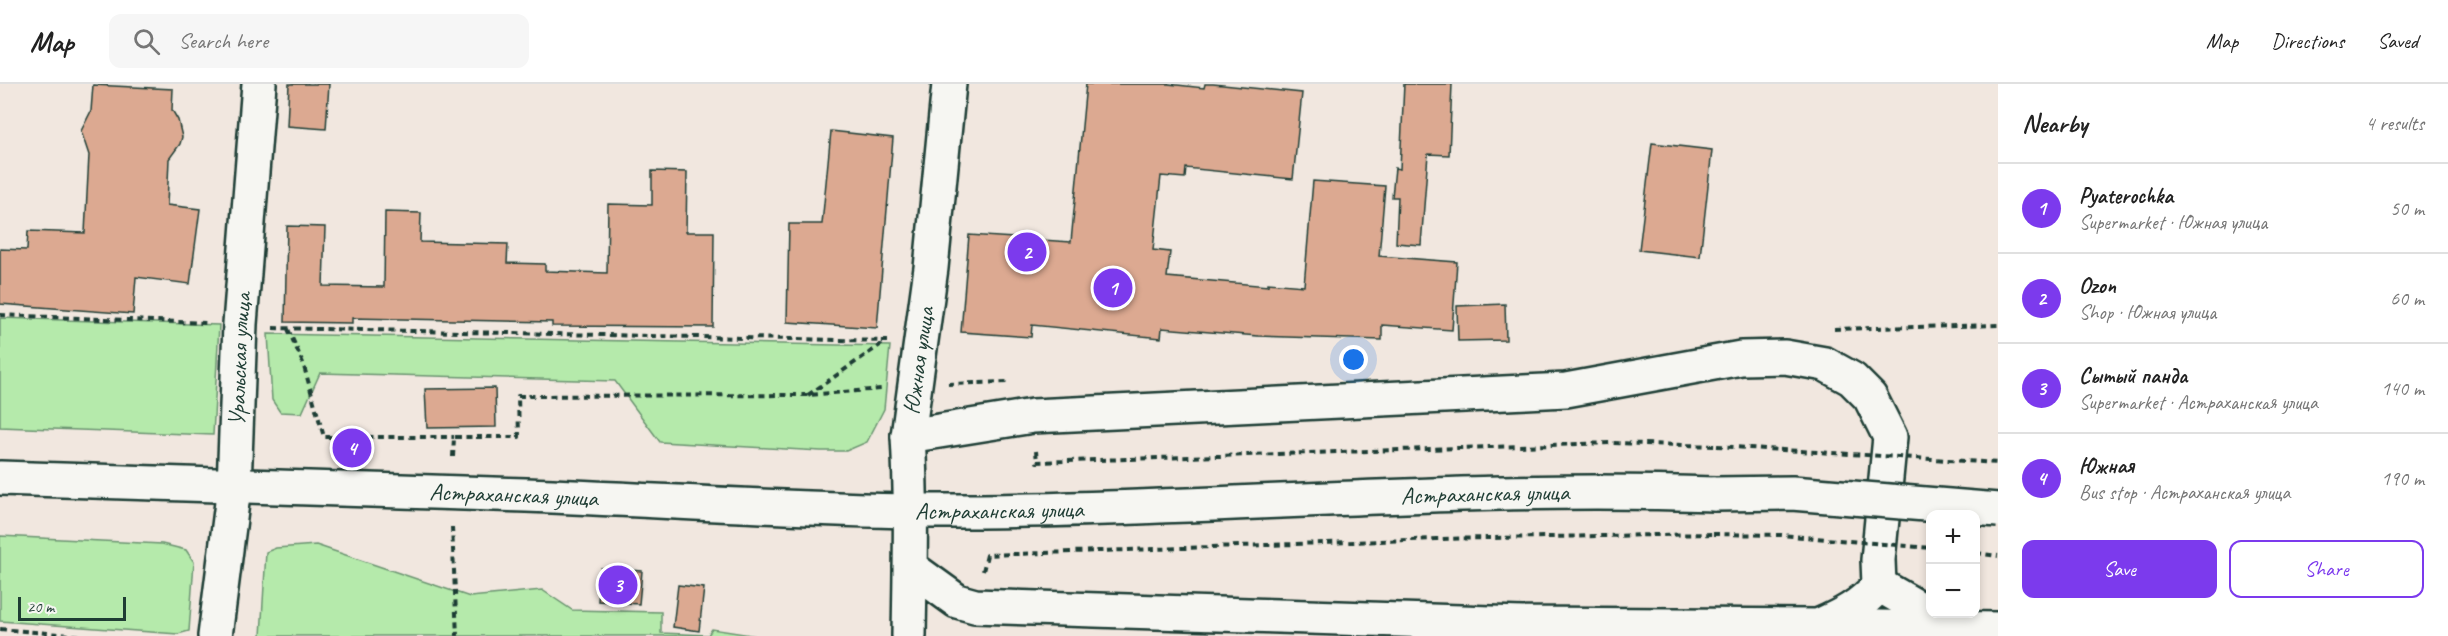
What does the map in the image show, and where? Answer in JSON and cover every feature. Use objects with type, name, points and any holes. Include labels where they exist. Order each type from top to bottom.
[{"type":"street","name":"Уральская улица","points":[[215,636],[234,487],[240,324],[259,84]]},
{"type":"street","name":"Южная улица","points":[[909,636],[912,511],[908,436],[931,268],[949,84]]},
{"type":"street","points":[[908,436],[1033,416],[1566,390],[1741,358],[1785,357],[1825,364],[1852,380],[1870,397],[1890,437],[1878,560],[1879,585],[1864,603],[1850,613],[1818,626]]},
{"type":"street","name":"Астраханская улица","points":[[0,478],[492,494],[912,511],[1040,509],[1400,496],[1652,492],[1803,494],[1998,510]]},
{"type":"street","points":[[910,567],[957,601],[975,606],[1522,624],[1992,629]]},
{"type":"street","points":[[1879,585],[1931,615],[1992,629]]},
{"type":"path","points":[[0,315],[240,324],[288,329],[886,341]]},
{"type":"path","points":[[808,395],[886,341],[922,324]]},
{"type":"path","points":[[288,329],[303,363],[324,437],[454,437]]},
{"type":"path","points":[[1033,416],[1037,462],[1611,443],[1717,446],[1998,464]]},
{"type":"path","points":[[975,606],[987,555],[1436,539],[1713,534],[1780,535],[1926,548]]},
{"type":"path","points":[[1980,554],[1998,556]]},
{"type":"path","points":[[0,628],[82,636]]},
{"type":"green space","points":[[0,318],[219,325],[213,435],[0,427]]},
{"type":"green space","points":[[268,334],[890,346],[884,409],[867,442],[846,451],[821,451],[660,442],[615,381],[320,373],[302,413],[280,412],[272,400]]},
{"type":"green space","points":[[0,536],[162,544],[186,550],[194,562],[189,631],[178,634],[0,621]]},
{"type":"green space","points":[[316,545],[470,597],[542,590],[572,610],[661,612],[661,633],[708,635],[712,629],[757,636],[261,636],[266,552],[276,548]]},
{"type":"building","points":[[289,84],[329,84],[326,129],[287,126]]},
{"type":"building","points":[[1086,84],[1168,84],[1204,88],[1205,84],[1213,84],[1302,93],[1293,179],[1186,168],[1185,178],[1161,176],[1153,250],[1170,252],[1167,277],[1268,286],[1268,283],[1304,286],[1313,181],[1385,186],[1379,256],[1457,262],[1452,330],[1382,325],[1382,340],[1258,336],[1162,328],[1161,338],[1032,325],[1031,337],[961,332],[969,235],[1071,242]]},
{"type":"building","points":[[1404,84],[1452,84],[1449,155],[1428,154],[1421,245],[1396,243],[1398,197],[1392,197],[1395,168],[1400,169]]},
{"type":"building","points":[[93,85],[173,89],[172,110],[178,120],[182,137],[180,144],[169,159],[167,205],[200,209],[190,284],[136,277],[133,314],[0,304],[0,249],[27,250],[28,231],[85,233],[89,155],[81,131],[91,111]]},
{"type":"building","points":[[831,131],[893,138],[877,328],[787,322],[789,224],[822,224]]},
{"type":"building","points":[[1652,143],[1712,150],[1700,257],[1639,250]]},
{"type":"building","points":[[652,171],[687,172],[686,232],[714,232],[713,327],[552,326],[552,322],[352,318],[352,323],[285,322],[287,226],[325,227],[323,286],[384,287],[385,212],[421,213],[420,242],[508,244],[507,263],[545,264],[545,271],[607,273],[608,204],[652,205]]},
{"type":"building","points":[[1505,304],[1506,340],[1458,341],[1457,306]]},
{"type":"building","points":[[495,388],[496,427],[427,428],[425,389]]},
{"type":"building","points":[[601,568],[642,571],[639,604],[598,601]]},
{"type":"building","points":[[678,585],[704,588],[699,631],[673,627]]},
{"type":"place","name":"Ozon","points":[[1027,252]]},
{"type":"place","name":"Pyaterochka","points":[[1113,288]]},
{"type":"place","name":"Южная","points":[[352,448]]},
{"type":"place","name":"Сытый панда","points":[[618,585]]}]
